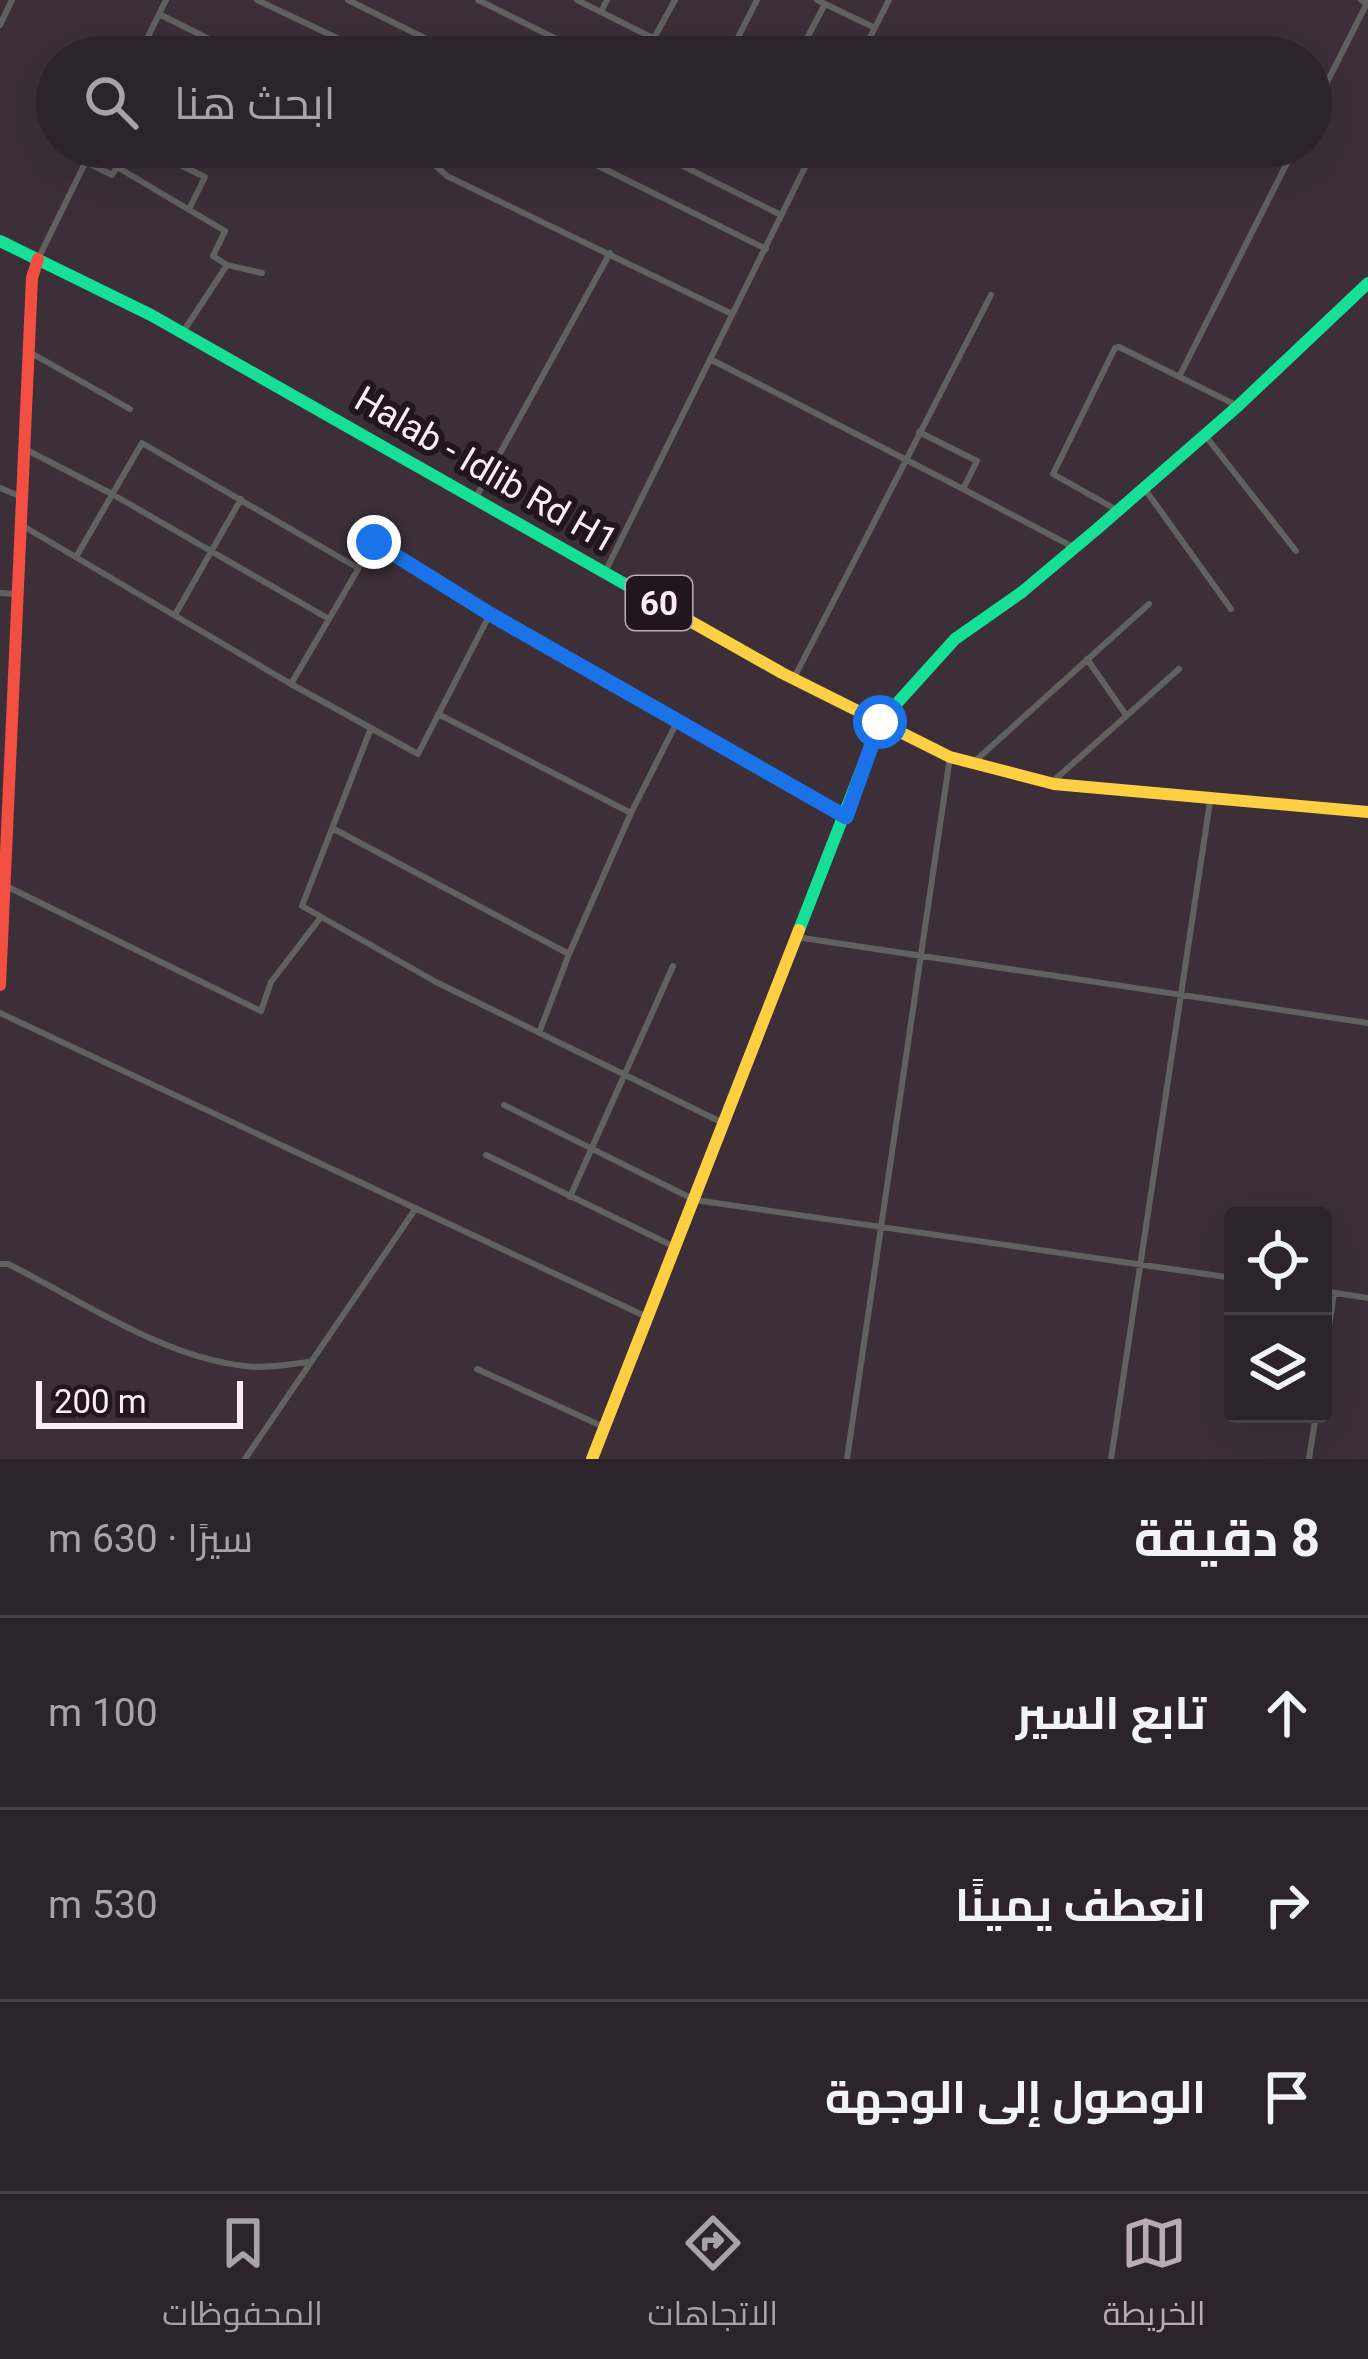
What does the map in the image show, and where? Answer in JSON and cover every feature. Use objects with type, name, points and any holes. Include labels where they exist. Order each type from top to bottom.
[{"type":"main road","name":"Halab - Idlib Rd H1","points":[[0,241],[182,333],[794,679],[950,757],[1051,783],[1368,812]]},
{"type":"main road","points":[[0,986],[23,448],[32,278],[38,259]]},
{"type":"main road","points":[[592,1459],[880,722],[955,638],[1075,548],[1238,406],[1368,283]]},
{"type":"street","points":[[0,25],[12,0]]},
{"type":"street","points":[[148,36],[166,0]]},
{"type":"street","points":[[257,0],[332,36]]},
{"type":"street","points":[[348,0],[421,36]]},
{"type":"street","points":[[478,0],[550,36]]},
{"type":"street","points":[[577,0],[650,36]]},
{"type":"street","points":[[601,12],[607,0]]},
{"type":"street","points":[[655,36],[675,0]]},
{"type":"street","points":[[739,36],[757,0]]},
{"type":"street","points":[[871,36],[887,3],[875,0]]},
{"type":"street","points":[[1332,72],[1367,3],[1361,0]]},
{"type":"street","points":[[806,36],[821,2],[875,28]]},
{"type":"street","points":[[159,14],[203,36]]},
{"type":"street","points":[[38,259],[83,168]]},
{"type":"street","points":[[119,168],[225,231],[213,256],[226,265],[262,273]]},
{"type":"street","points":[[185,168],[205,177],[189,209]]},
{"type":"street","points":[[438,168],[732,314]]},
{"type":"street","points":[[602,168],[766,249]]},
{"type":"street","points":[[687,168],[782,215]]},
{"type":"street","points":[[605,572],[805,168]]},
{"type":"street","points":[[1180,377],[1284,168]]},
{"type":"street","points":[[476,498],[610,253]]},
{"type":"street","points":[[182,333],[226,265]]},
{"type":"street","points":[[794,679],[991,295]]},
{"type":"street","points":[[1118,511],[1053,473],[1115,348],[1238,406]]},
{"type":"street","points":[[31,353],[130,410]]},
{"type":"street","points":[[710,359],[1075,548]]},
{"type":"street","points":[[919,432],[977,461],[962,489]]},
{"type":"street","points":[[1204,434],[1296,551]]},
{"type":"street","points":[[76,557],[142,443],[358,568]]},
{"type":"street","points":[[23,448],[329,619]]},
{"type":"street","points":[[0,488],[22,497]]},
{"type":"street","points":[[1144,488],[1232,609]]},
{"type":"street","points":[[175,615],[241,499]]},
{"type":"street","points":[[23,526],[291,685],[418,754],[490,614]]},
{"type":"street","points":[[291,685],[374,542],[490,614],[846,817]]},
{"type":"street","points":[[0,593],[18,594]]},
{"type":"street","points":[[972,763],[1149,604]]},
{"type":"street","points":[[1088,659],[1126,716]]},
{"type":"street","points":[[1051,783],[1179,669]]},
{"type":"street","points":[[438,714],[631,813]]},
{"type":"street","points":[[539,1033],[631,813],[677,721]]},
{"type":"street","points":[[371,728],[302,906],[436,982],[724,1124]]},
{"type":"street","points":[[847,1459],[950,757]]},
{"type":"street","points":[[1111,1459],[1211,795]]},
{"type":"street","points":[[332,829],[569,954]]},
{"type":"street","points":[[6,886],[261,1011],[271,982],[321,917]]},
{"type":"street","points":[[796,938],[1368,1023]]},
{"type":"street","points":[[570,1197],[673,966]]},
{"type":"street","points":[[0,1013],[649,1318]]},
{"type":"street","points":[[504,1106],[695,1200],[1224,1277]]},
{"type":"street","points":[[486,1154],[674,1246]]},
{"type":"street","points":[[245,1459],[416,1208]]},
{"type":"street","points":[[0,1264],[163,1344],[208,1360],[250,1367],[310,1362]]},
{"type":"street","points":[[1331,1315],[1334,1293],[1368,1298]]},
{"type":"street","points":[[477,1369],[604,1427]]},
{"type":"street","points":[[1310,1459],[1315,1423]]},
{"type":"traffic: fast","points":[[0,241],[151,315],[667,608]]},
{"type":"traffic: fast","points":[[799,930],[880,722],[955,639],[1022,592],[1097,529],[1238,406],[1368,283]]},
{"type":"traffic: slow","points":[[667,608],[782,673],[950,757],[1054,784],[1368,812]]},
{"type":"traffic: slow","points":[[592,1459],[799,930]]},
{"type":"traffic: jam","points":[[0,985],[32,278],[38,259]]},
{"type":"route","points":[[374,542],[490,614],[846,817],[880,722]]}]
